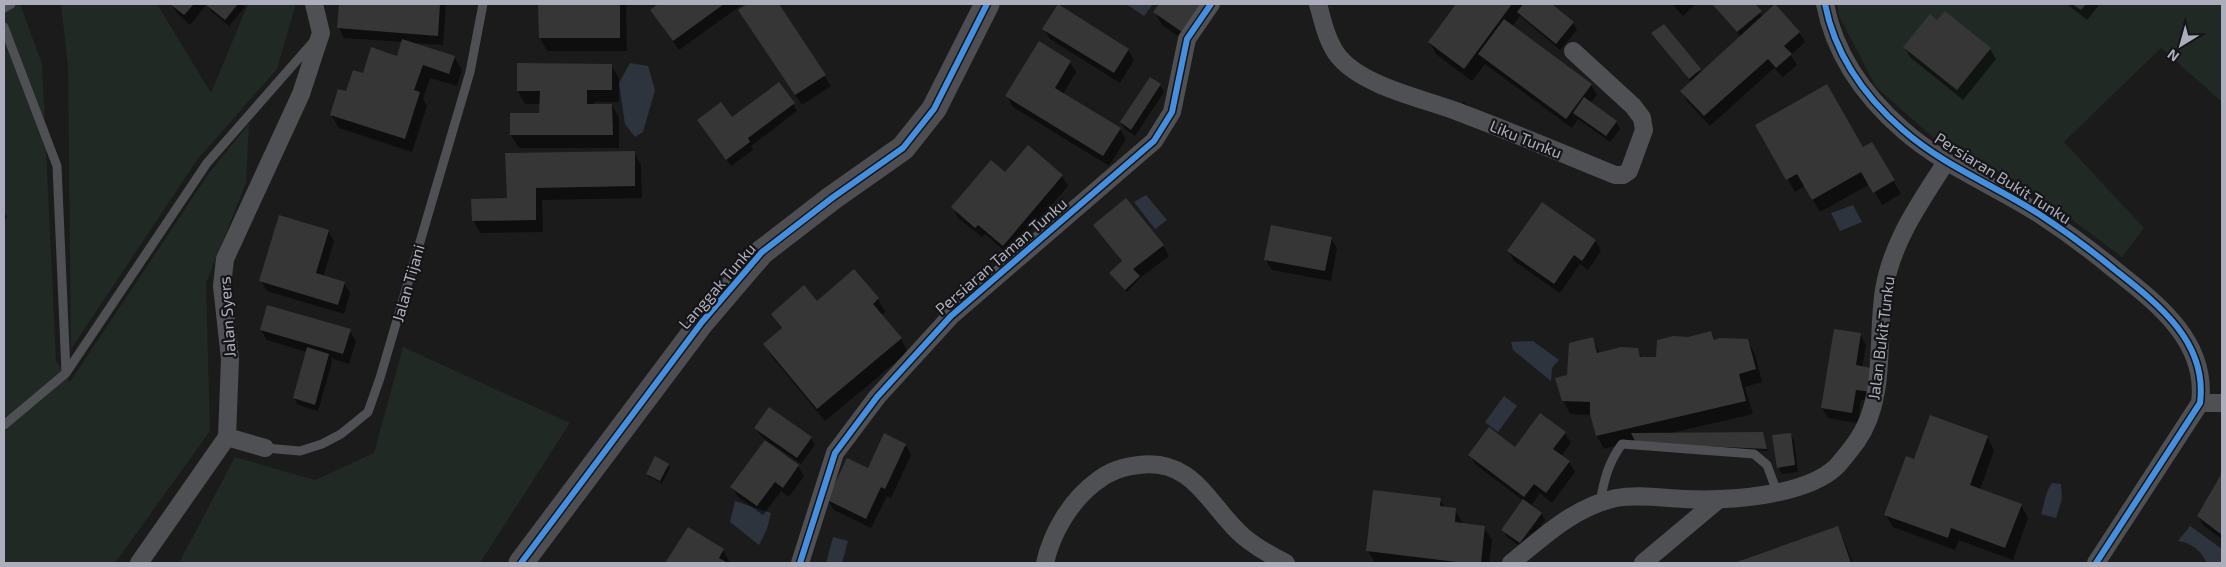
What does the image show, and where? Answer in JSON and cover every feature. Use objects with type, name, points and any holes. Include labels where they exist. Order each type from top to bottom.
[{"type":"street","points":[[314,4],[321,33]]},
{"type":"street","name":"Langgak Tunku","points":[[521,563],[702,322],[762,252],[832,198],[903,148],[934,109],[987,4]]},
{"type":"street","name":"Persiaran Taman Tunku","points":[[800,563],[835,453],[877,397],[951,316],[1154,141],[1172,112],[1181,77],[1187,39],[1211,4]]},
{"type":"street","name":"Liku Tunku","points":[[1318,4],[1327,36],[1334,49],[1345,62],[1361,73],[1384,85],[1456,111],[1615,175],[1623,176],[1629,171],[1644,130],[1642,118],[1634,106],[1573,51]]},
{"type":"street","name":"Persiaran Bukit Tunku","points":[[1825,4],[1832,34],[1843,60],[1863,88],[1902,129],[1946,162],[2038,213],[2094,253],[2162,308],[2178,326],[2194,356],[2200,372],[2202,388],[2200,403]]},
{"type":"street","name":"Jalan Syers","points":[[227,437],[230,359],[222,286],[225,259],[300,94],[321,33]]},
{"type":"street","name":"Jalan Bukit Tunku","points":[[1511,563],[1557,525],[1578,512],[1617,498],[1718,500],[1794,489],[1815,480],[1835,468],[1858,439],[1875,399],[1884,290],[1891,262],[1907,223],[1946,162]]},
{"type":"street","points":[[2096,563],[2200,403],[2222,403]]},
{"type":"street","points":[[139,563],[227,437]]},
{"type":"street","name":"Jalan Tijani","points":[[227,437],[266,448]]},
{"type":"street","points":[[1044,563],[1049,545],[1061,522],[1090,486],[1109,472],[1145,464],[1180,471],[1193,480],[1243,537],[1286,563]]},
{"type":"street","points":[[1643,563],[1718,500]]},
{"type":"lane","points":[[4,8],[11,4]]},
{"type":"lane","name":"Jalan Tijani","points":[[266,448],[300,451],[322,444],[341,434],[368,412],[383,368],[470,72],[483,4]]},
{"type":"lane","points":[[4,28],[57,166],[66,373]]},
{"type":"lane","points":[[4,425],[66,373],[207,163],[321,33]]},
{"type":"lane","points":[[1600,503],[1605,474],[1613,456],[1622,444],[1754,454],[1767,465],[1776,492]]},
{"type":"shaded area","points":[[4,4],[20,4],[42,64],[56,361],[70,382],[209,173],[249,124],[246,183],[206,283],[210,431],[115,563],[4,563]]},
{"type":"shaded area","points":[[61,4],[157,4],[211,93],[248,4],[294,4],[295,7],[277,69],[197,160],[71,349],[68,67]]},
{"type":"shaded area","points":[[1126,4],[1153,4],[1144,16]]},
{"type":"shaded area","points":[[1837,4],[2222,4],[2222,102],[2161,48],[2064,142],[2144,228],[2122,257],[2028,187],[1936,140],[1876,87],[1839,16]]},
{"type":"shaded area","points":[[630,63],[648,66],[655,90],[643,132],[635,137],[625,124],[619,83]]},
{"type":"shaded area","points":[[1146,195],[1167,220],[1155,229],[1134,202]]},
{"type":"shaded area","points":[[1853,205],[1862,222],[1840,231],[1831,213]]},
{"type":"shaded area","points":[[1533,341],[1559,360],[1552,368],[1551,381],[1513,350],[1511,342]]},
{"type":"shaded area","points":[[403,347],[570,423],[480,563],[179,563],[235,457],[315,480],[374,453]]},
{"type":"shaded area","points":[[1504,396],[1517,406],[1498,432],[1485,422]]},
{"type":"shaded area","points":[[2052,483],[2061,484],[2062,499],[2056,518],[2041,514],[2046,494]]},
{"type":"shaded area","points":[[735,501],[771,513],[767,529],[759,545],[730,522]]},
{"type":"shaded area","points":[[2190,526],[2222,549],[2222,563],[2207,563],[2196,548],[2178,541]]},
{"type":"shaded area","points":[[833,537],[848,541],[842,563],[826,563]]},
{"type":"building","points":[[170,4],[194,4],[184,15]]},
{"type":"building","points":[[205,4],[238,4],[225,20]]},
{"type":"building","points":[[339,4],[440,4],[438,36],[337,28]]},
{"type":"building","points":[[538,4],[620,4],[620,38],[539,38]]},
{"type":"building","points":[[658,4],[724,4],[673,41],[650,10]]},
{"type":"building","points":[[747,4],[779,4],[826,75],[795,95],[738,10]]},
{"type":"building","points":[[1058,4],[1129,49],[1114,73],[1042,29]]},
{"type":"building","points":[[1159,4],[1201,4],[1182,32],[1153,12]]},
{"type":"building","points":[[1456,4],[1512,4],[1464,69],[1428,42]]},
{"type":"building","points":[[1523,4],[1552,4],[1574,22],[1556,44],[1517,12]]},
{"type":"building","points":[[1712,4],[1755,4],[1762,11],[1737,32]]},
{"type":"building","points":[[1775,4],[1800,32],[1784,46],[1792,54],[1776,68],[1768,59],[1704,116],[1680,91]]},
{"type":"building","points":[[2072,4],[2086,4],[2081,10]]},
{"type":"building","points":[[1945,11],[1991,48],[1957,90],[1903,47],[1930,14],[1937,20]]},
{"type":"building","points":[[1504,19],[1592,84],[1566,119],[1478,54]]},
{"type":"building","points":[[1664,24],[1701,69],[1689,79],[1651,33]]},
{"type":"building","points":[[402,39],[455,56],[449,74],[423,65],[414,90],[420,92],[405,139],[330,115],[338,89],[346,91],[353,70],[363,73],[371,47],[397,56]]},
{"type":"building","points":[[1039,41],[1071,61],[1055,88],[1121,128],[1103,156],[1005,96]]},
{"type":"building","points":[[517,63],[612,64],[612,90],[587,90],[587,104],[612,104],[613,135],[510,135],[510,113],[539,113],[540,91],[517,91]]},
{"type":"building","points":[[1150,77],[1161,84],[1131,130],[1120,122]]},
{"type":"building","points":[[779,82],[795,103],[748,138],[750,142],[726,160],[697,120],[721,102],[732,117]]},
{"type":"building","points":[[1827,84],[1863,147],[1872,142],[1895,180],[1873,193],[1861,172],[1812,200],[1797,174],[1786,180],[1755,125]]},
{"type":"building","points":[[1584,97],[1617,121],[1606,136],[1573,113]]},
{"type":"building","points":[[1028,145],[1063,175],[1003,246],[978,225],[975,228],[951,207],[991,160],[1005,172]]},
{"type":"building","points":[[635,151],[635,186],[536,188],[536,220],[472,221],[471,199],[507,198],[505,153]]},
{"type":"building","points":[[1126,198],[1164,245],[1133,269],[1140,276],[1125,290],[1109,273],[1122,261],[1093,225]]},
{"type":"building","points":[[1542,202],[1596,240],[1582,261],[1574,255],[1554,284],[1507,251]]},
{"type":"building","points":[[279,215],[329,230],[316,273],[345,282],[338,305],[259,281]]},
{"type":"building","points":[[1271,225],[1332,237],[1325,271],[1264,260]]},
{"type":"building","points":[[854,269],[879,298],[873,304],[902,338],[817,409],[763,344],[782,328],[771,314],[804,285],[817,301]]},
{"type":"building","points":[[267,305],[351,329],[343,354],[260,330]]},
{"type":"building","points":[[1834,329],[1861,333],[1856,365],[1876,369],[1872,392],[1856,390],[1852,413],[1821,408]]},
{"type":"building","points":[[1711,331],[1714,340],[1720,338],[1748,339],[1756,369],[1739,374],[1746,401],[1596,436],[1590,414],[1590,402],[1562,401],[1555,378],[1567,375],[1569,343],[1593,337],[1597,353],[1621,347],[1638,348],[1640,357],[1656,357],[1657,340],[1673,336],[1688,337]]},
{"type":"building","points":[[307,347],[329,354],[315,405],[293,398]]},
{"type":"building","points":[[769,407],[812,437],[797,458],[754,428]]},
{"type":"building","points":[[1540,413],[1566,432],[1553,449],[1570,461],[1546,493],[1534,484],[1524,497],[1468,455],[1489,427],[1515,447]]},
{"type":"building","points":[[1930,415],[1988,436],[1970,485],[2022,504],[2005,548],[1951,528],[1948,538],[1884,515],[1906,456],[1914,459]]},
{"type":"building","points":[[1763,432],[1767,449],[1636,443],[1631,433]]},
{"type":"building","points":[[884,433],[906,444],[885,489],[881,487],[866,519],[827,500],[847,458],[868,468]]},
{"type":"building","points":[[1791,433],[1795,465],[1777,468],[1772,435]]},
{"type":"building","points":[[765,440],[799,465],[783,488],[775,482],[757,506],[730,487]]},
{"type":"building","points":[[655,456],[669,464],[660,481],[646,474]]},
{"type":"building","points":[[2222,473],[2222,535],[2197,516]]},
{"type":"building","points":[[1373,490],[1441,498],[1440,506],[1456,508],[1455,522],[1485,526],[1481,563],[1465,563],[1366,551]]},
{"type":"building","points":[[1523,499],[1542,513],[1520,543],[1501,530]]},
{"type":"building","points":[[1838,526],[1851,563],[1734,563]]},
{"type":"building","points":[[688,527],[724,549],[719,558],[728,563],[665,563]]},
{"type":"cycle path","points":[[521,563],[702,322],[762,252],[832,198],[903,148],[934,109],[987,4]]},
{"type":"cycle path","points":[[800,563],[835,453],[877,397],[951,316],[1154,141],[1172,112],[1187,39],[1211,4]]},
{"type":"cycle path","points":[[1825,4],[1836,40],[1853,73],[1864,89],[1889,117],[1935,154],[2039,214],[2087,248],[2163,311],[2177,326],[2188,343],[2196,361],[2200,381],[2200,403],[2096,563]]}]
